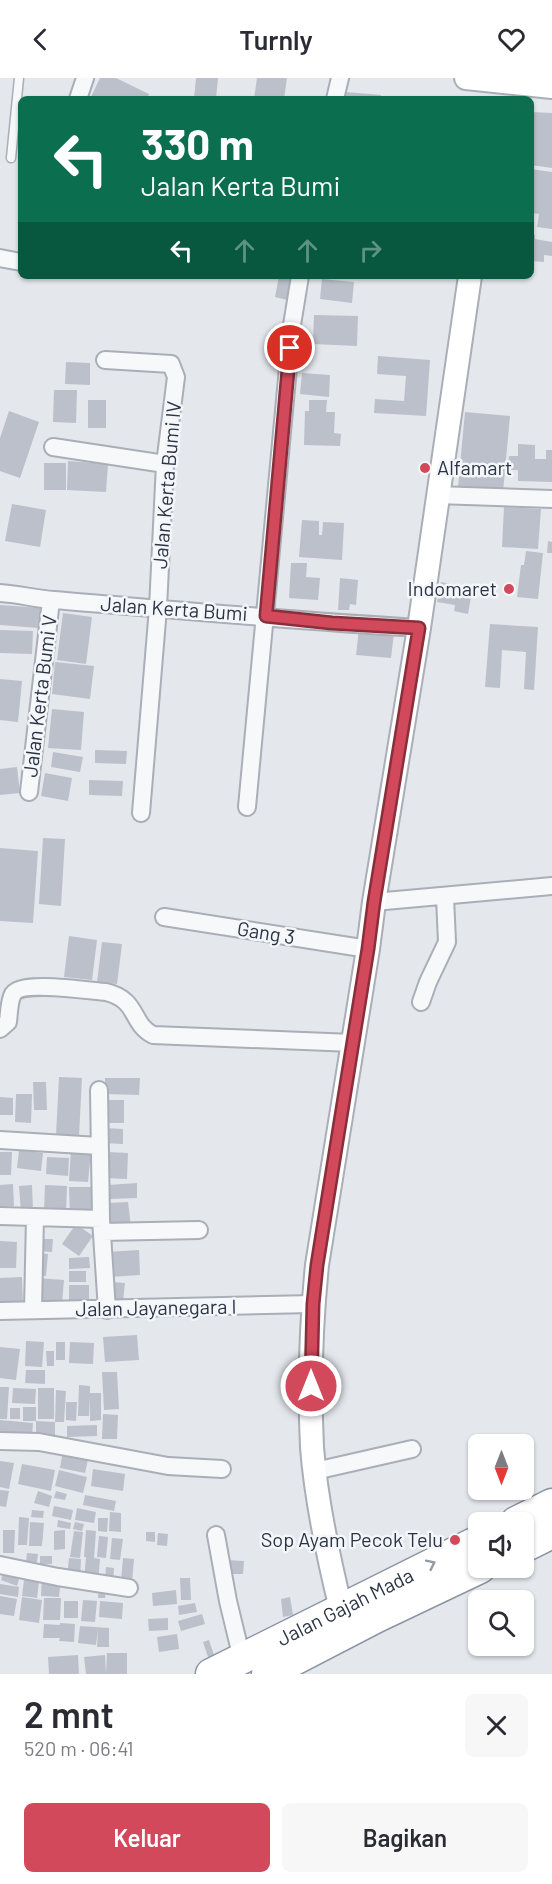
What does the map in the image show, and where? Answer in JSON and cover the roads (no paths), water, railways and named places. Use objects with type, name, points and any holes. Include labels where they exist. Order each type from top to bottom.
[{"type":"highway","points":[[534,1513],[552,1504]]},
{"type":"highway","points":[[534,1542],[552,1533]]},
{"type":"highway","name":"Jalan Gajah Mada","points":[[255,1666],[341,1609],[468,1546]]},
{"type":"highway","name":"Jalan Gajah Mada","points":[[211,1674],[304,1660],[377,1617],[468,1574]]},
{"type":"street","points":[[79,96],[84,78]]},
{"type":"street","points":[[336,96],[340,78]]},
{"type":"street","points":[[466,78],[498,90],[552,87]]},
{"type":"street","points":[[0,258],[18,261]]},
{"type":"street","points":[[247,807],[292,325],[300,279]]},
{"type":"street","points":[[341,1609],[330,1562],[312,1448],[310,1365],[313,1304],[317,1265],[419,628],[470,279]]},
{"type":"street","name":"Jalan Kerta Bumi IV","points":[[105,360],[171,364],[176,377],[165,464],[158,608],[141,813]]},
{"type":"street","points":[[52,447],[165,464]]},
{"type":"street","points":[[437,495],[552,499]]},
{"type":"street","name":"Jalan Kerta Bumi","points":[[0,593],[51,600],[419,628]]},
{"type":"street","name":"Jalan Kerta Bumi V","points":[[29,792],[51,600]]},
{"type":"street","points":[[374,902],[552,886]]},
{"type":"street","points":[[421,1002],[447,942],[445,897]]},
{"type":"street","name":"Gang 3","points":[[164,917],[368,949]]},
{"type":"street","points":[[0,1029],[8,1022],[13,995],[17,990],[34,987],[106,992],[117,995],[125,999],[143,1028],[153,1035],[353,1043]]},
{"type":"street","points":[[99,1090],[101,1226],[107,1310]]},
{"type":"street","points":[[0,1140],[99,1146]]},
{"type":"street","points":[[0,1216],[35,1217],[101,1226],[199,1230]]},
{"type":"street","points":[[33,1310],[35,1217]]},
{"type":"street","name":"Jalan Jayanegara I","points":[[0,1311],[313,1304]]},
{"type":"street","points":[[0,1441],[39,1442],[168,1466],[222,1469]]},
{"type":"street","points":[[315,1472],[412,1449]]},
{"type":"street","points":[[216,1534],[228,1601],[255,1666]]},
{"type":"street","points":[[0,1565],[129,1588]]},
{"type":"lane","points":[[11,159],[19,78]]},
{"type":"place","name":"Alfamart","points":[[425,468]]},
{"type":"place","name":"Indomaret","points":[[509,589]]},
{"type":"place","name":"Sop Ayam Pecok Telu","points":[[455,1540]]}]
